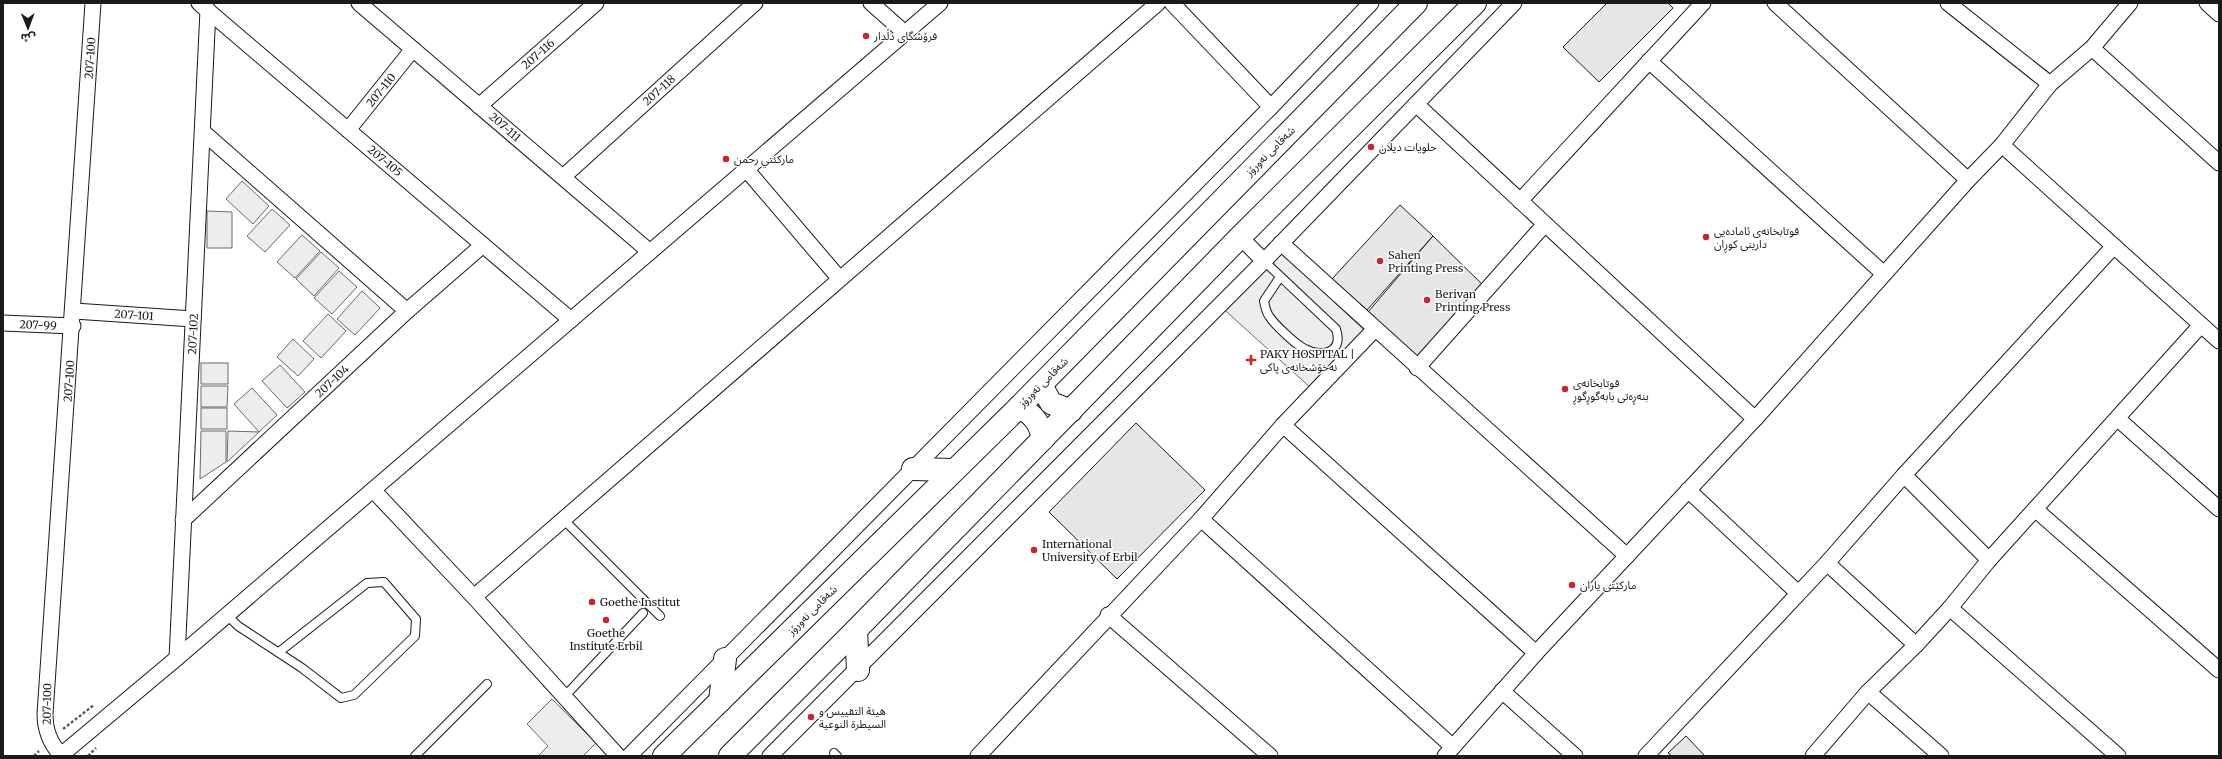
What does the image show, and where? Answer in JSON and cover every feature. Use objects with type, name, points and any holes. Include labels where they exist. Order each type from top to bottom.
[{"type":"main road","name":"شەقامی نەورۆز","points":[[664,756],[1041,385],[1416,3]]},
{"type":"main road","points":[[730,756],[856,630],[1240,236],[1474,3]]},
{"type":"main road","points":[[1041,385],[1051,403],[1070,411]]},
{"type":"main road","points":[[1019,407],[1027,411],[1038,423],[1043,439]]},
{"type":"main road","points":[[913,469],[954,470]]},
{"type":"main road","points":[[856,630],[858,670]]},
{"type":"main road","points":[[720,701],[725,659]]},
{"type":"street","name":"207-100","points":[[60,756],[48,736],[45,714],[73,326],[93,3]]},
{"type":"street","name":"207-111","points":[[359,3],[650,252]]},
{"type":"street","name":"207-116","points":[[479,106],[596,3]]},
{"type":"street","name":"207-118","points":[[563,177],[755,3]]},
{"type":"street","points":[[871,3],[905,33]]},
{"type":"street","points":[[60,756],[177,658],[940,3]]},
{"type":"street","points":[[474,597],[1158,3]]},
{"type":"street","points":[[1172,3],[1271,107]]},
{"type":"street","points":[[629,756],[1271,107],[1371,3]]},
{"type":"street","points":[[770,756],[858,670],[1264,261],[1514,3]]},
{"type":"street","points":[[1520,201],[1703,3]]},
{"type":"street","points":[[1775,3],[1968,180]]},
{"type":"street","points":[[1948,3],[2050,84]]},
{"type":"street","points":[[1200,519],[1449,752],[1536,653],[1755,419],[1968,180],[2002,145],[2050,84],[2092,48],[2130,3]]},
{"type":"street","points":[[2207,3],[2219,14]]},
{"type":"street","name":"207-105","points":[[204,7],[571,320]]},
{"type":"street","name":"207-102","points":[[177,658],[203,132],[204,7]]},
{"type":"street","points":[[2092,48],[2219,163]]},
{"type":"street","name":"207-110","points":[[348,130],[414,49]]},
{"type":"street","points":[[1649,61],[1884,274]]},
{"type":"street","points":[[1416,104],[1755,419]]},
{"type":"street","points":[[203,132],[407,311]]},
{"type":"street","points":[[2002,145],[2219,341]]},
{"type":"street","points":[[746,169],[840,278]]},
{"type":"street","points":[[1418,368],[1545,224]]},
{"type":"street","points":[[1240,236],[1264,261]]},
{"type":"street","points":[[1281,243],[1374,330],[1627,556]]},
{"type":"street","name":"207-104","points":[[183,520],[407,311],[483,245]]},
{"type":"street","points":[[1646,756],[1827,563],[1904,475],[2114,246]]},
{"type":"street","name":"207-101","points":[[74,311],[193,318]]},
{"type":"street","name":"207-99","points":[[3,323],[73,326]]},
{"type":"street","points":[[1813,756],[1868,692],[1916,645],[1950,608],[1989,560],[2036,510],[2201,325]]},
{"type":"street","points":[[978,756],[1108,615],[1200,519],[1284,425],[1374,330]]},
{"type":"street","points":[[2118,419],[2219,509]]},
{"type":"street","points":[[1284,425],[1536,653]]},
{"type":"street","points":[[1904,475],[1989,560]]},
{"type":"street","points":[[373,490],[474,597],[618,756]]},
{"type":"street","points":[[1688,490],[1798,593]]},
{"type":"street","points":[[2036,510],[2219,670]]},
{"type":"street","points":[[1827,563],[1916,645]]},
{"type":"street","points":[[1950,608],[2118,756]]},
{"type":"street","points":[[1108,615],[1270,756]]},
{"type":"street","points":[[1502,691],[1575,756]]},
{"type":"street","points":[[1868,692],[1940,756]]},
{"type":"lane","points":[[1264,261],[1336,329],[1338,337],[1337,344],[1332,351],[1323,354],[1314,353],[1303,348],[1269,316],[1264,301],[1280,277]]},
{"type":"lane","points":[[563,519],[660,616]]},
{"type":"lane","points":[[227,615],[238,626],[279,652],[341,698],[354,695],[415,636],[416,619],[384,582],[366,583],[279,652]]},
{"type":"lane","points":[[565,696],[643,613]]},
{"type":"lane","points":[[415,756],[487,684]]},
{"type":"shaded area","points":[[242,181],[269,206],[253,224],[226,199]]},
{"type":"shaded area","points":[[272,209],[290,225],[265,252],[247,236]]},
{"type":"shaded area","points":[[207,211],[232,212],[232,248],[207,248]]},
{"type":"shaded area","points":[[302,235],[320,251],[295,278],[277,262]]},
{"type":"shaded area","points":[[1276,247],[1365,331],[1312,389],[1218,304]]},
{"type":"shaded area","points":[[321,252],[339,268],[314,296],[296,279]]},
{"type":"shaded area","points":[[339,271],[357,287],[332,314],[314,298]]},
{"type":"shaded area","points":[[362,291],[380,308],[355,335],[337,319]]},
{"type":"shaded area","points":[[328,314],[346,331],[321,358],[303,341]]},
{"type":"shaded area","points":[[293,339],[314,359],[298,376],[277,357]]},
{"type":"shaded area","points":[[201,363],[228,363],[228,384],[201,384]]},
{"type":"shaded area","points":[[280,365],[305,392],[287,408],[262,381]]},
{"type":"shaded area","points":[[201,386],[228,386],[227,407],[201,407]]},
{"type":"shaded area","points":[[252,388],[277,415],[259,432],[234,404]]},
{"type":"shaded area","points":[[201,408],[227,408],[227,429],[201,429]]},
{"type":"shaded area","points":[[201,431],[226,431],[226,462],[200,479]]},
{"type":"shaded area","points":[[228,431],[259,432],[227,462]]},
{"type":"shaded area","points":[[552,699],[596,743],[583,756],[538,756],[548,746],[527,724]]},
{"type":"building","points":[[1607,3],[1668,3],[1673,8],[1599,82],[1563,47]]},
{"type":"building","name":"Sahen Printing Press","points":[[1400,205],[1433,236],[1367,310],[1332,279]]},
{"type":"building","name":"Berivan Printing Press","points":[[1433,236],[1486,288],[1422,361],[1368,312]]},
{"type":"building","name":"International University of Erbil","points":[[1136,423],[1205,490],[1117,579],[1049,512]]},
{"type":"building","points":[[1686,736],[1705,756],[1672,756],[1668,753]]},
{"type":"place","name":"فرۆشگای دڵدار","points":[[866,36]]},
{"type":"place","name":"حلويات ديلان","points":[[1371,147]]},
{"type":"place","name":"ماركئتي رحمن","points":[[726,159]]},
{"type":"place","name":"قوتابخانەی ئامادەیی دارینی کوڕان","points":[[1706,237]]},
{"type":"place","name":"Sahen Printing Press","points":[[1380,261]]},
{"type":"place","name":"Berivan Printing Press","points":[[1427,300]]},
{"type":"place","name":"PAKY HOSPITAL | نەخۆشخانەی پاکی","points":[[1251,360]]},
{"type":"place","name":"قوتابخانەی بنەڕەتی بابەگوڕگوڕ","points":[[1565,389]]},
{"type":"place","name":"International University of Erbil","points":[[1034,550]]},
{"type":"place","name":"مارکێتی یاران","points":[[1572,585]]},
{"type":"place","name":"Goethe Institut","points":[[592,602]]},
{"type":"place","name":"Goethe Institute Erbil","points":[[606,620]]},
{"type":"place","name":"هيئة التقييس و السيطرة النوعية","points":[[811,717]]}]
